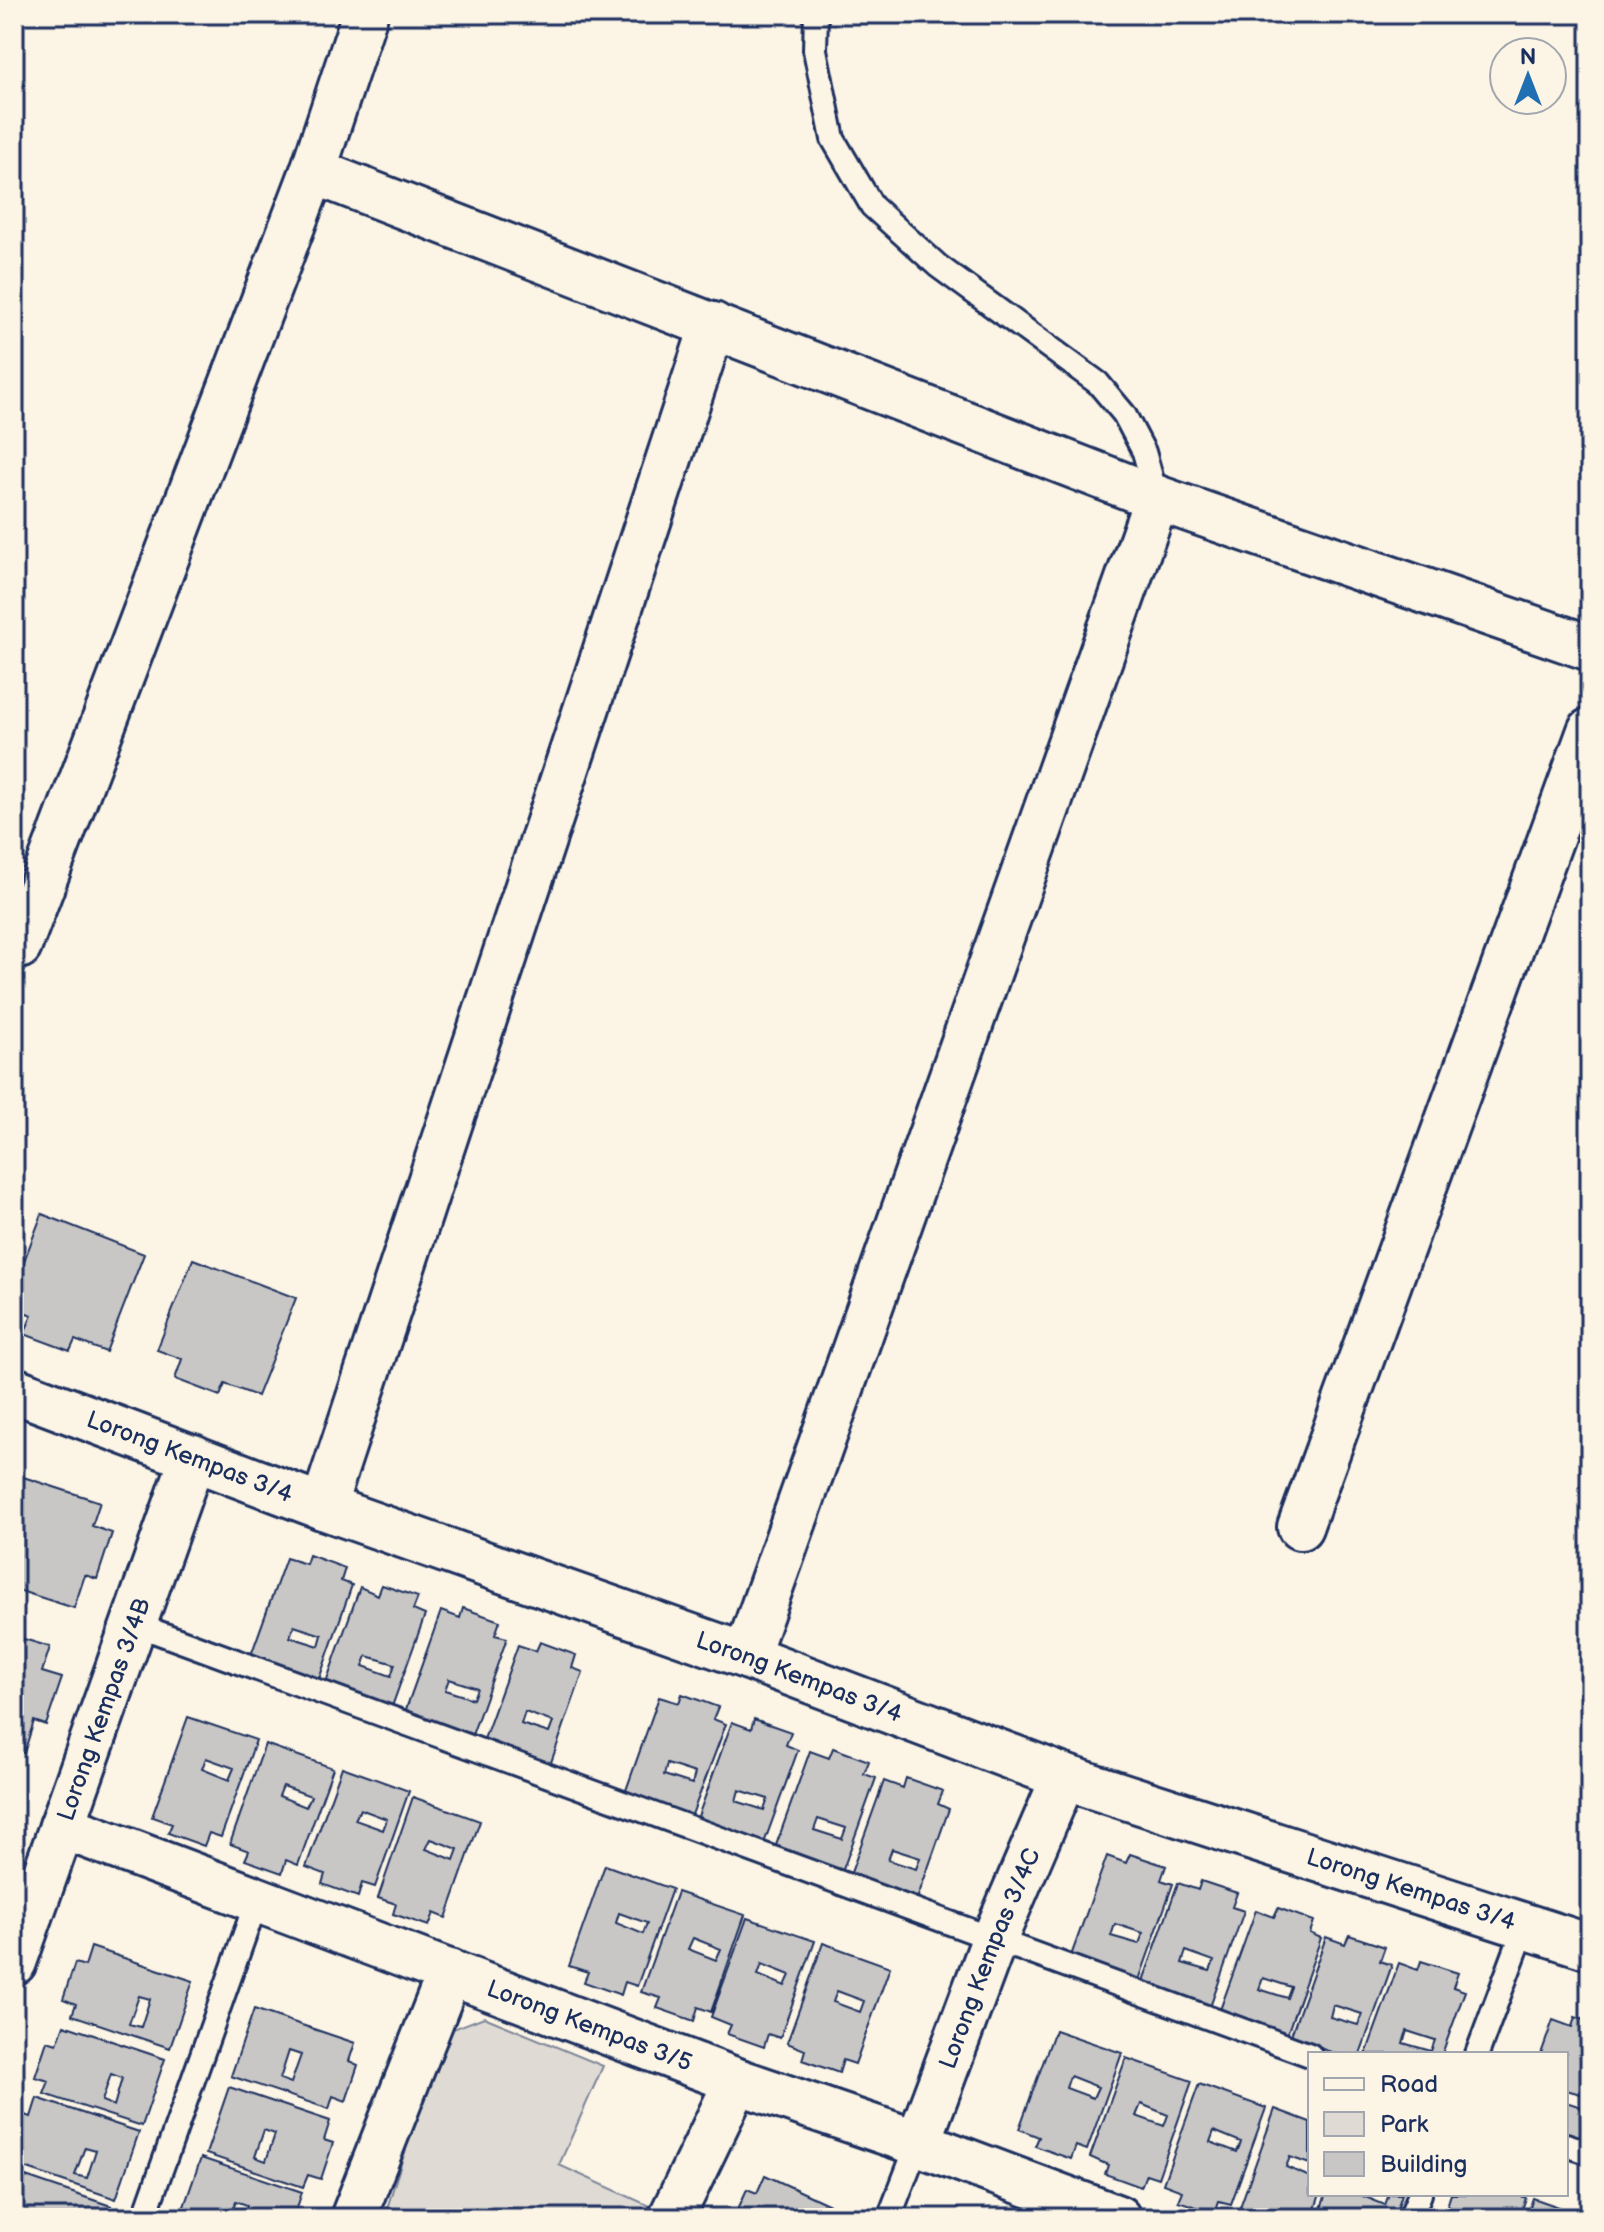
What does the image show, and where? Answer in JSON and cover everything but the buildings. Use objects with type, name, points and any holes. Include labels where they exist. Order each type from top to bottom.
[{"type":"street","points":[[19,946],[313,171],[365,14]]},
{"type":"street","points":[[313,171],[1157,498],[1590,648]]},
{"type":"street","points":[[323,1507],[713,325]]},
{"type":"street","points":[[746,1656],[1157,498]]},
{"type":"street","points":[[1300,1527],[1590,731]]},
{"type":"street","name":"Lorong Kempas 3/4","points":[[14,1390],[323,1507],[746,1656],[1064,1777],[1590,1947]]},
{"type":"street","name":"Lorong Kempas 3/4B","points":[[14,1962],[193,1457]]},
{"type":"street","name":"Lorong Kempas 3/4C","points":[[918,2143],[994,1940],[1064,1777]]},
{"type":"street","name":"Lorong Kempas 3/5","points":[[62,1826],[737,2081],[918,2143],[1112,2217]]},
{"type":"street","points":[[353,2218],[450,1972]]},
{"type":"street","points":[[671,2218],[737,2081]]},
{"type":"lane","points":[[816,14],[815,50],[833,139],[872,206],[938,266],[1098,383],[1124,414],[1138,439],[1157,498]]},
{"type":"lane","points":[[132,1623],[1308,2054]]},
{"type":"lane","points":[[144,2218],[257,1900]]},
{"type":"lane","points":[[1478,2052],[1525,1926]]},
{"type":"lane","points":[[889,2218],[918,2143]]},
{"type":"lane","points":[[1568,2146],[1590,2153]]},
{"type":"lane","points":[[1410,2218],[1419,2196]]},
{"type":"green space","points":[[484,2017],[603,2066],[559,2165],[654,2208],[650,2218],[384,2218],[439,2043],[453,2029]]}]
